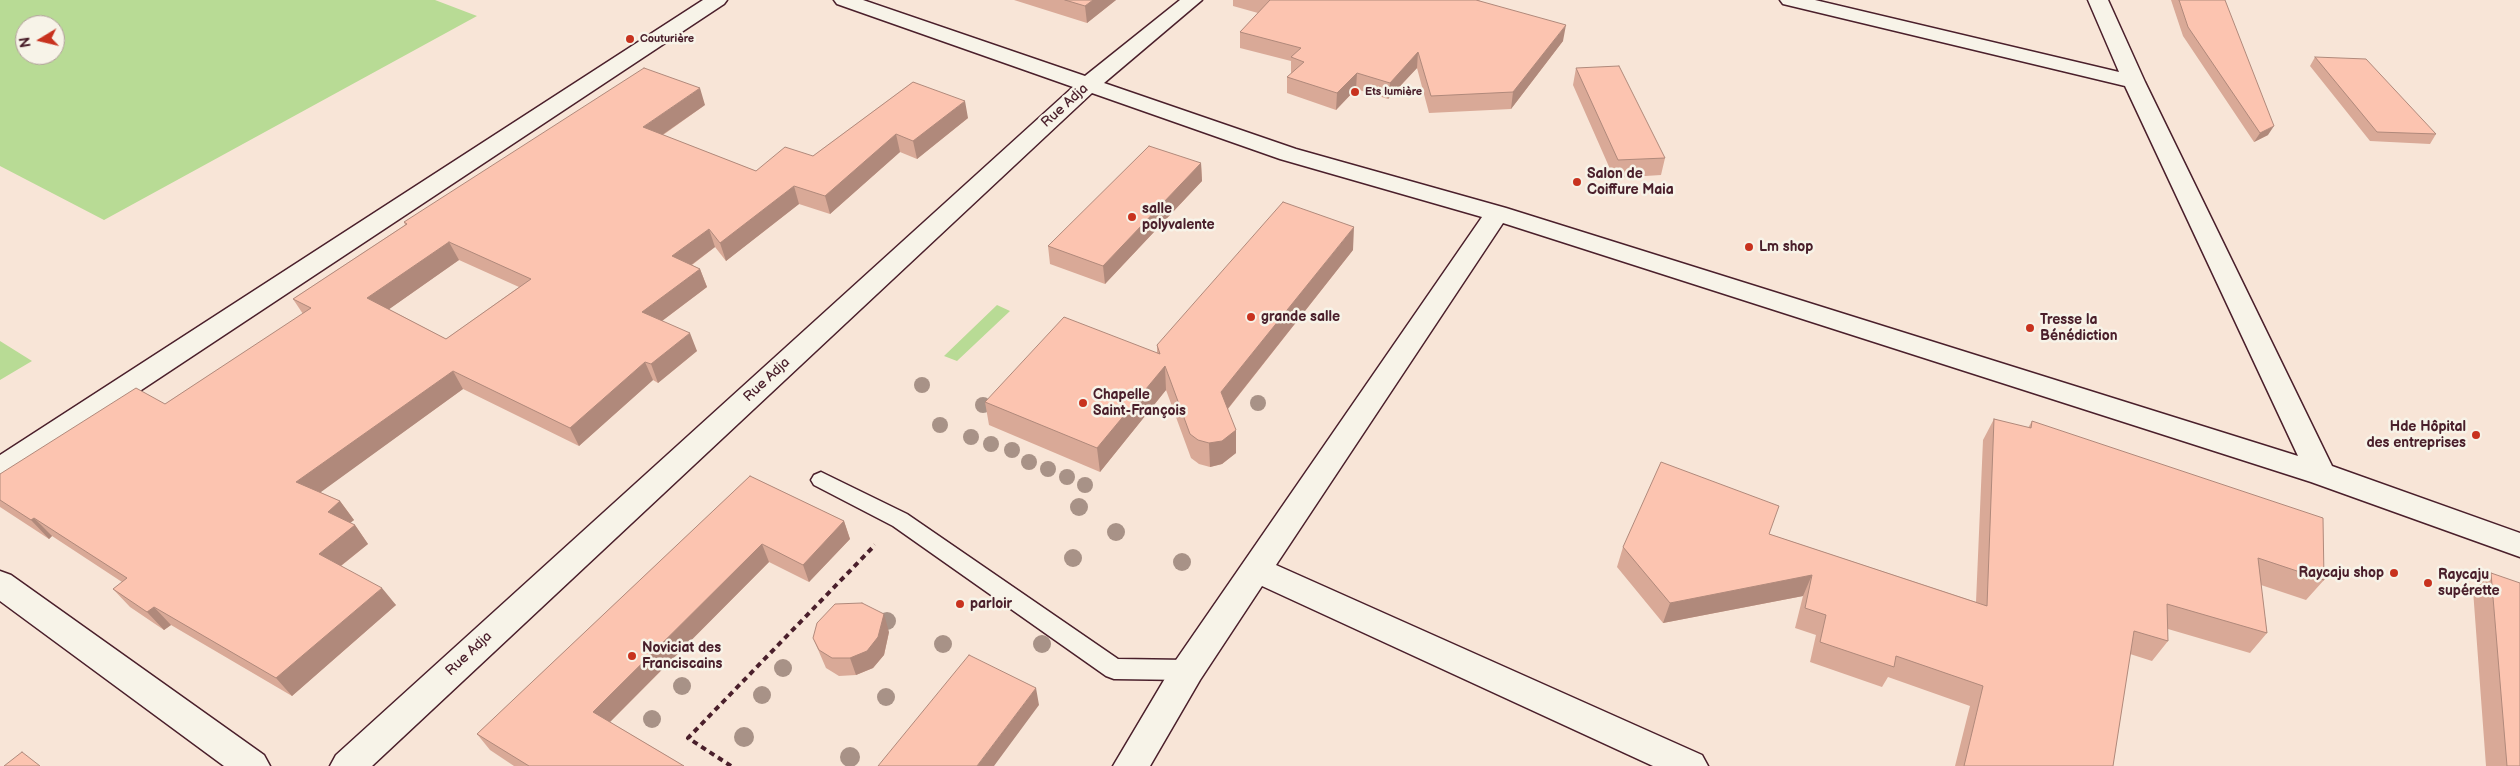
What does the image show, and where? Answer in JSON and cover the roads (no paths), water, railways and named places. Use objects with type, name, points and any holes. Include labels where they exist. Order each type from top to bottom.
[{"type":"street","points":[[0,469],[717,0]]},
{"type":"street","points":[[844,0],[1288,154],[1497,213],[2320,474],[2520,545]]},
{"type":"street","name":"Rue Adja","points":[[348,766],[1089,84],[1192,0]]},
{"type":"street","points":[[1790,0],[2134,82]]},
{"type":"street","points":[[2098,0],[2134,82],[2320,474]]},
{"type":"street","points":[[1131,766],[1188,670],[1497,213]]},
{"type":"street","points":[[1257,570],[1690,766]]},
{"type":"street","points":[[0,584],[252,766]]},
{"type":"lane","points":[[821,480],[900,520],[1114,669],[1188,670]]},
{"type":"place","name":"Couturière","points":[[630,39]]},
{"type":"place","name":"Ets lumière","points":[[1355,92]]},
{"type":"place","name":"Salon de Coiffure Maia","points":[[1577,182]]},
{"type":"place","name":"salle polyvalente","points":[[1132,217]]},
{"type":"place","name":"Lm shop","points":[[1749,247]]},
{"type":"place","name":"grande salle","points":[[1251,317]]},
{"type":"place","name":"Tresse la Bénédiction","points":[[2030,328]]},
{"type":"place","name":"Chapelle Saint-François","points":[[1083,403]]},
{"type":"place","name":"Hde Hôpital des entreprises","points":[[2476,435]]},
{"type":"place","name":"Raycaju shop","points":[[2394,573]]},
{"type":"place","name":"Raycaju supérette","points":[[2428,583]]},
{"type":"place","name":"parloir","points":[[960,604]]},
{"type":"place","name":"Noviciat des Franciscains","points":[[632,656]]}]
